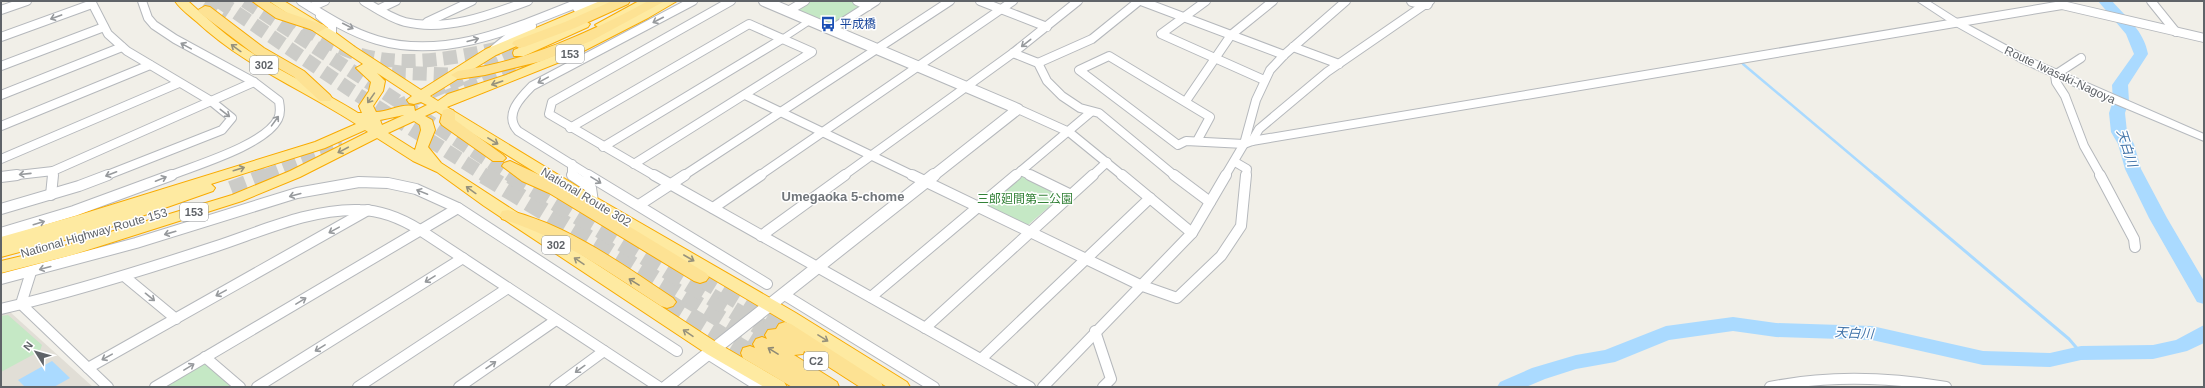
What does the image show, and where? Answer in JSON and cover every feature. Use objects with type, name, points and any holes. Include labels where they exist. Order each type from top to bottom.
[{"type":"highway","name":"302","points":[[181,1],[208,26],[246,55],[368,122],[418,158],[442,169]]},
{"type":"highway","points":[[259,1],[281,15],[319,28]]},
{"type":"highway","name":"National Route 302","points":[[275,1],[333,37],[350,50],[435,106],[593,202],[769,305],[772,336],[901,387]]},
{"type":"highway","name":"153","points":[[1,242],[90,217],[320,145],[368,122],[386,116],[435,106],[454,75],[491,52],[610,1]]},
{"type":"highway","points":[[519,49],[623,1]]},
{"type":"highway","name":"153","points":[[519,49],[630,1]]},
{"type":"highway","name":"153","points":[[532,60],[648,1]]},
{"type":"highway","points":[[350,50],[367,54],[416,83],[430,83],[454,75],[506,67],[565,49],[658,1]]},
{"type":"highway","name":"153","points":[[1,267],[74,249],[237,198],[313,166],[368,122],[435,106],[556,61],[671,1]]},
{"type":"highway","points":[[205,10],[259,51],[299,74],[325,98]]},
{"type":"highway","points":[[333,37],[341,50],[378,81],[376,91],[366,106],[368,122]]},
{"type":"highway","points":[[435,106],[447,122],[506,163],[528,177],[555,189],[700,277]]},
{"type":"highway","name":"302","points":[[412,112],[427,123],[428,130],[421,148],[442,169],[711,352],[733,361],[778,387]]},
{"type":"highway","name":"153","points":[[386,116],[412,112]]},
{"type":"highway","name":"National Highway Route 153","points":[[1,252],[97,226],[229,186],[149,219],[1,260]]},
{"type":"highway","points":[[508,215],[531,221],[567,239],[667,302]]},
{"type":"highway","points":[[772,336],[807,387]]},
{"type":"highway","points":[[772,336],[874,387]]},
{"type":"highway","name":"C2","points":[[772,336],[830,387]]},
{"type":"highway","name":"C2","points":[[772,336],[859,387]]},
{"type":"main road","name":"Route Iwasaki-Nagoya","points":[[1922,1],[1956,24],[2055,75],[2204,138]]},
{"type":"street","points":[[1,10],[27,1]]},
{"type":"street","points":[[1,233],[84,209],[255,140],[275,124],[281,112],[279,101],[254,82],[175,39],[154,25],[148,18],[142,1]]},
{"type":"street","points":[[302,1],[322,13],[374,39],[400,46],[451,44],[482,38],[583,1]]},
{"type":"street","points":[[312,7],[325,1]]},
{"type":"street","points":[[364,1],[404,22],[422,24],[463,22],[528,1]]},
{"type":"street","points":[[379,9],[396,1]]},
{"type":"street","points":[[422,24],[472,1]]},
{"type":"street","points":[[491,52],[510,36],[595,1]]},
{"type":"street","points":[[693,1],[532,86],[518,99],[513,112],[512,123],[515,128],[528,138],[767,284]]},
{"type":"street","points":[[731,1],[552,102],[549,114],[603,147],[1030,387]]},
{"type":"street","points":[[764,1],[967,87],[1068,132],[1107,162],[1192,233]]},
{"type":"street","points":[[788,11],[805,1]]},
{"type":"street","points":[[857,1],[868,6]]},
{"type":"street","points":[[832,30],[876,1]]},
{"type":"street","points":[[639,205],[950,1]]},
{"type":"street","points":[[980,1],[1047,27]]},
{"type":"street","points":[[713,208],[920,67],[1013,1]]},
{"type":"street","points":[[761,236],[967,87],[1047,27],[1078,1]]},
{"type":"street","points":[[1012,53],[1038,63],[1092,39],[1140,1],[1284,55]]},
{"type":"street","points":[[1206,1],[1185,18],[1160,34],[1264,80]]},
{"type":"street","points":[[1186,101],[1231,35],[1273,1]]},
{"type":"street","points":[[1248,142],[1264,80],[1284,55],[1346,1]]},
{"type":"street","points":[[1412,1],[1428,2]]},
{"type":"street","points":[[2052,1],[2062,5]]},
{"type":"street","points":[[2151,1],[2176,32]]},
{"type":"street","points":[[1,37],[92,2],[108,34],[122,47],[211,101],[232,118],[222,130],[138,164],[51,195],[1,209]]},
{"type":"street","points":[[1043,387],[1095,331],[1192,233],[1235,162],[1248,142],[1259,129],[1282,108],[1339,64],[1428,2]]},
{"type":"street","points":[[1197,141],[1210,117],[1186,101],[1110,56],[1079,70],[1178,145],[1186,141],[1248,142],[2062,5],[2074,6],[2166,30],[2204,38]]},
{"type":"street","points":[[322,13],[320,18],[332,26],[333,37]]},
{"type":"street","points":[[603,147],[811,20]]},
{"type":"street","points":[[570,128],[749,24],[812,52],[634,164]]},
{"type":"street","points":[[1,66],[104,27]]},
{"type":"street","points":[[556,61],[581,54],[625,32],[640,29]]},
{"type":"street","points":[[1,96],[122,47]]},
{"type":"street","points":[[1293,47],[1339,64]]},
{"type":"street","points":[[2081,58],[2055,75],[2056,82],[2070,107],[2084,146],[2119,208],[2134,240],[2135,247]]},
{"type":"street","points":[[1038,63],[1041,74],[1045,80],[1075,105],[1091,112],[1100,113],[1160,165],[1210,202]]},
{"type":"street","points":[[1,126],[150,65]]},
{"type":"street","points":[[1,159],[179,82]]},
{"type":"street","points":[[1,177],[53,171],[254,82]]},
{"type":"street","points":[[745,95],[1140,285],[1177,298],[1221,256],[1241,226],[1247,169],[1235,162]]},
{"type":"street","points":[[666,387],[1018,109]]},
{"type":"street","points":[[871,297],[1091,112]]},
{"type":"street","points":[[924,328],[1107,162]]},
{"type":"street","points":[[572,164],[572,176],[591,188],[593,202]]},
{"type":"street","points":[[51,195],[53,171]]},
{"type":"street","points":[[1021,171],[1071,195]]},
{"type":"street","points":[[1,279],[96,255],[248,208],[326,186],[365,182],[399,185],[416,189],[458,208],[677,351]]},
{"type":"street","points":[[981,359],[1084,258],[1150,198]]},
{"type":"street","points":[[155,387],[458,208]]},
{"type":"street","points":[[1,309],[124,276],[298,219],[352,210],[368,210],[385,213],[404,220],[658,387]]},
{"type":"street","points":[[88,368],[368,210]]},
{"type":"street","points":[[257,387],[463,258]]},
{"type":"street","points":[[21,304],[31,272]]},
{"type":"street","points":[[124,276],[176,319]]},
{"type":"street","points":[[358,387],[508,288]]},
{"type":"street","points":[[783,294],[934,387]]},
{"type":"street","points":[[21,304],[108,387]]},
{"type":"street","points":[[459,387],[556,320]]},
{"type":"street","points":[[1095,331],[1111,379],[1103,387]]},
{"type":"street","points":[[555,387],[604,351]]},
{"type":"street","points":[[711,352],[760,387]]},
{"type":"street","points":[[205,357],[240,387]]},
{"type":"street","points":[[1770,387],[1820,379],[1860,377],[1906,380],[1946,387]]},
{"type":"shaded area","points":[[10,312],[93,387],[1,387],[1,314]]},
{"type":"green space","points":[[807,1],[854,1],[863,5],[830,26],[792,10]]},
{"type":"green space","name":"三郎廻間第二公園","points":[[1021,174],[1064,194],[1028,225],[985,205]]},
{"type":"green space","points":[[8,315],[42,345],[40,351],[1,372],[1,316]]},
{"type":"green space","points":[[207,363],[234,387],[161,387],[200,364]]},
{"type":"water","points":[[52,361],[70,378],[54,387],[25,387],[18,380]]},
{"type":"waterway","name":"天白川","points":[[2105,1],[2127,25],[2137,39],[2141,54],[2129,69],[2120,85],[2121,101],[2117,113],[2119,132],[2126,144],[2133,169],[2158,218],[2204,297]]},
{"type":"waterway","points":[[1743,64],[1876,176]]},
{"type":"waterway","points":[[1875,175],[2069,339],[2081,353]]},
{"type":"waterway","name":"天白川","points":[[1507,387],[1539,373],[1576,362],[1608,357],[1666,333],[1733,324],[1776,330],[1872,333],[1983,358],[2050,360],[2081,353],[2153,352],[2180,346],[2200,337],[2204,332]]},
{"type":"tunnel","points":[[206,1],[227,15]]},
{"type":"tunnel","points":[[219,1],[352,91],[486,176]]},
{"type":"tunnel","points":[[245,1],[512,176]]},
{"type":"tunnel","points":[[271,1],[299,24],[326,41],[352,52],[378,59],[405,61],[434,60],[500,48]]},
{"type":"tunnel","points":[[376,116],[519,53]]},
{"type":"tunnel","points":[[447,97],[529,61]]},
{"type":"tunnel","points":[[371,69],[405,73],[458,75]]},
{"type":"tunnel","points":[[265,176],[343,146]]},
{"type":"tunnel","points":[[231,189],[267,175]]},
{"type":"tunnel","points":[[484,175],[762,344]]},
{"type":"tunnel","points":[[511,175],[774,335]]},
{"type":"tunnel","points":[[700,277],[785,329]]},
{"type":"tunnel","points":[[667,302],[750,353]]},
{"type":"place","name":"平成橋","points":[[828,24]]},
{"type":"district","name":"Umegaoka 5-chome","points":[[843,196]]}]
